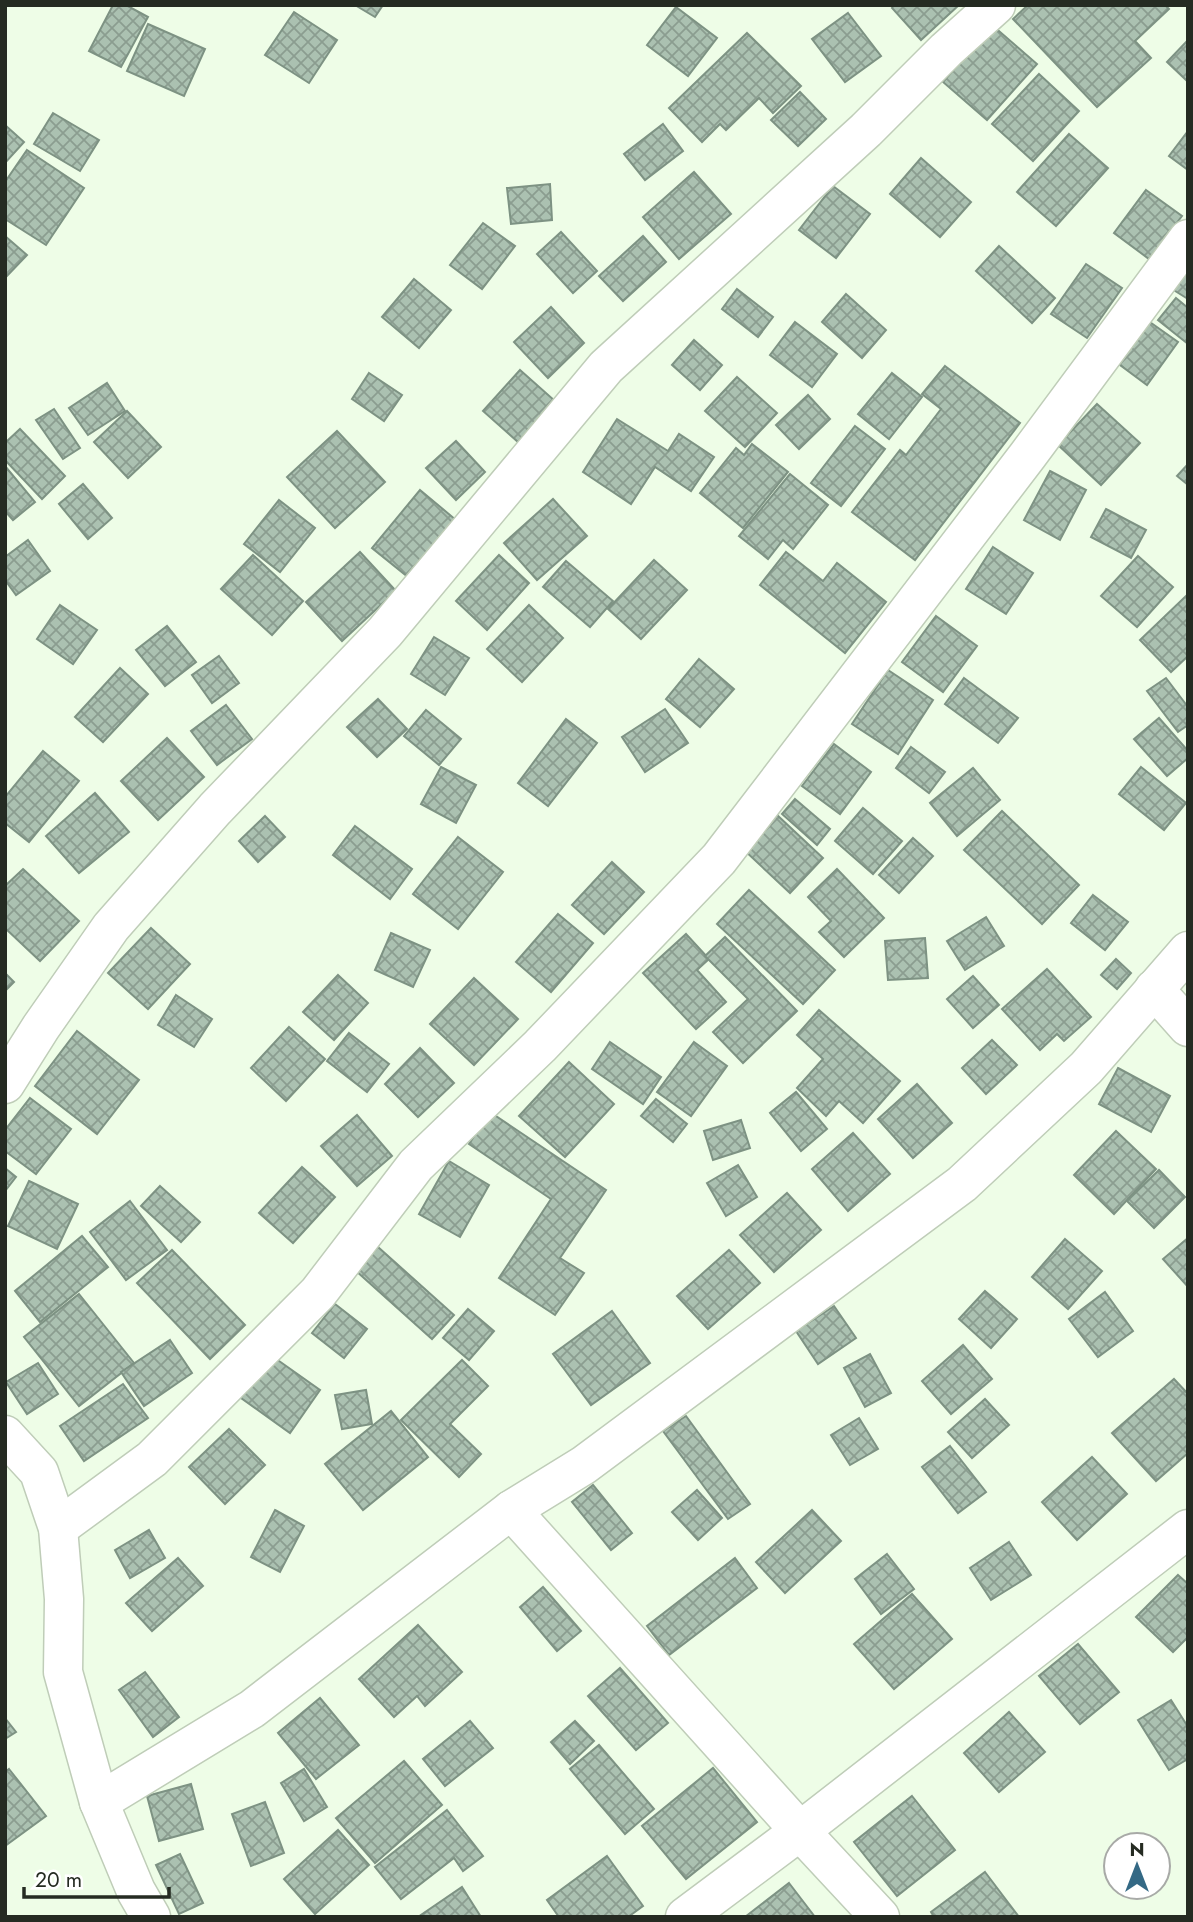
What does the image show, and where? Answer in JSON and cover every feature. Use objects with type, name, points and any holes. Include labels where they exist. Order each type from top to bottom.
[{"type":"street","points":[[5,1084],[111,927],[215,809],[385,632],[606,367],[866,130],[946,50],[996,5]]},
{"type":"street","points":[[58,1528],[152,1459],[318,1293],[416,1165],[540,1046],[719,859],[1028,455],[1188,239]]},
{"type":"street","points":[[99,1801],[252,1709],[511,1510],[584,1465],[962,1184],[1086,1068],[1188,951]]},
{"type":"street","points":[[1154,989],[1188,1027]]},
{"type":"street","points":[[5,1435],[39,1472],[58,1528],[64,1599],[63,1672],[99,1801],[136,1891],[151,1917]]},
{"type":"street","points":[[511,1510],[880,1917]]},
{"type":"street","points":[[685,1917],[800,1831],[1188,1529]]},
{"type":"building","points":[[113,5],[126,5],[148,17],[121,67],[89,51]]},
{"type":"building","points":[[355,5],[383,5],[375,17]]},
{"type":"building","points":[[894,5],[959,5],[921,40],[892,8]]},
{"type":"building","points":[[1028,5],[1165,5],[1169,9],[1135,41],[1151,58],[1097,107],[1013,19]]},
{"type":"building","points":[[676,7],[717,38],[688,76],[647,45]]},
{"type":"building","points":[[294,12],[337,40],[309,83],[265,55]]},
{"type":"building","points":[[848,13],[881,56],[845,82],[812,39]]},
{"type":"building","points":[[148,24],[205,49],[184,96],[127,71]]},
{"type":"building","points":[[992,25],[1037,64],[987,120],[943,82]]},
{"type":"building","points":[[747,33],[801,86],[773,113],[759,98],[726,130],[720,124],[702,142],[669,108]]},
{"type":"building","points":[[1188,40],[1188,82],[1167,62]]},
{"type":"building","points":[[1039,74],[1079,111],[1033,161],[992,124]]},
{"type":"building","points":[[800,92],[826,119],[798,146],[771,120]]},
{"type":"building","points":[[53,113],[99,140],[80,171],[34,144]]},
{"type":"building","points":[[663,124],[683,151],[645,180],[624,154]]},
{"type":"building","points":[[5,125],[24,142],[5,163]]},
{"type":"building","points":[[1188,131],[1188,170],[1169,156]]},
{"type":"building","points":[[1069,134],[1108,168],[1056,226],[1017,192]]},
{"type":"building","points":[[27,150],[84,188],[46,245],[5,219],[5,182]]},
{"type":"building","points":[[921,158],[971,202],[940,237],[890,194]]},
{"type":"building","points":[[694,172],[731,214],[679,259],[643,217]]},
{"type":"building","points":[[550,184],[552,220],[511,224],[507,188]]},
{"type":"building","points":[[833,186],[870,214],[836,258],[799,230]]},
{"type":"building","points":[[1146,190],[1182,216],[1149,259],[1114,233]]},
{"type":"building","points":[[483,223],[515,246],[482,289],[450,265]]},
{"type":"building","points":[[561,232],[597,271],[573,293],[537,254]]},
{"type":"building","points":[[5,236],[27,255],[5,278]]},
{"type":"building","points":[[643,236],[666,262],[623,301],[599,276]]},
{"type":"building","points":[[999,246],[1055,298],[1032,323],[976,271]]},
{"type":"building","points":[[1086,264],[1122,288],[1087,338],[1051,314]]},
{"type":"building","points":[[1188,265],[1188,299],[1172,289]]},
{"type":"building","points":[[414,279],[451,310],[419,348],[382,317]]},
{"type":"building","points":[[737,289],[773,317],[758,337],[722,309]]},
{"type":"building","points":[[846,294],[886,330],[862,358],[822,322]]},
{"type":"building","points":[[1176,298],[1188,308],[1188,344],[1158,320]]},
{"type":"building","points":[[551,307],[584,343],[548,378],[514,342]]},
{"type":"building","points":[[1147,320],[1178,342],[1147,385],[1116,362]]},
{"type":"building","points":[[795,322],[837,354],[812,387],[770,355]]},
{"type":"building","points":[[694,340],[722,365],[700,390],[672,365]]},
{"type":"building","points":[[945,366],[1020,423],[915,560],[852,512],[900,450],[906,455],[941,409],[922,394]]},
{"type":"building","points":[[520,370],[555,401],[518,442],[483,411]]},
{"type":"building","points":[[369,373],[402,395],[384,421],[352,399]]},
{"type":"building","points":[[892,373],[922,397],[889,439],[858,414]]},
{"type":"building","points":[[737,377],[777,413],[745,447],[705,411]]},
{"type":"building","points":[[107,383],[125,411],[88,435],[69,408]]},
{"type":"building","points":[[808,395],[830,419],[799,449],[776,425]]},
{"type":"building","points":[[1097,404],[1140,443],[1101,485],[1058,445]]},
{"type":"building","points":[[54,409],[80,448],[63,459],[36,420]]},
{"type":"building","points":[[127,411],[161,447],[128,478],[94,442]]},
{"type":"building","points":[[617,419],[668,451],[679,434],[714,457],[691,491],[655,467],[631,504],[583,472]]},
{"type":"building","points":[[855,426],[885,449],[841,506],[811,483]]},
{"type":"building","points":[[20,429],[65,476],[42,499],[5,460],[5,443]]},
{"type":"building","points":[[337,431],[385,482],[335,528],[287,477]]},
{"type":"building","points":[[456,441],[485,472],[456,500],[426,468]]},
{"type":"building","points":[[752,444],[788,472],[743,528],[700,493],[736,448],[744,455]]},
{"type":"building","points":[[1188,464],[1188,485],[1177,476]]},
{"type":"building","points":[[5,466],[35,502],[13,520],[5,511]]},
{"type":"building","points":[[1050,471],[1086,490],[1060,540],[1024,520]]},
{"type":"building","points":[[790,474],[828,505],[793,549],[783,540],[768,559],[739,536]]},
{"type":"building","points":[[83,484],[112,518],[88,539],[59,504]]},
{"type":"building","points":[[420,490],[456,520],[408,577],[372,548]]},
{"type":"building","points":[[553,499],[587,536],[537,580],[504,543]]},
{"type":"building","points":[[279,500],[315,528],[280,572],[244,544]]},
{"type":"building","points":[[1106,509],[1146,530],[1131,558],[1091,537]]},
{"type":"building","points":[[28,540],[50,571],[16,595],[5,580],[5,557]]},
{"type":"building","points":[[993,547],[1033,573],[1006,614],[966,589]]},
{"type":"building","points":[[360,552],[396,591],[342,641],[306,602]]},
{"type":"building","points":[[786,552],[823,581],[837,563],[886,602],[845,653],[760,585]]},
{"type":"building","points":[[253,555],[303,601],[272,635],[221,589]]},
{"type":"building","points":[[499,555],[529,583],[487,630],[456,601]]},
{"type":"building","points":[[1138,556],[1173,587],[1137,627],[1101,596]]},
{"type":"building","points":[[654,560],[687,590],[641,639],[608,609]]},
{"type":"building","points":[[566,561],[613,601],[590,627],[543,587]]},
{"type":"building","points":[[1187,595],[1188,656],[1171,672],[1140,640]]},
{"type":"building","points":[[60,605],[97,630],[73,664],[37,639]]},
{"type":"building","points":[[529,605],[563,638],[522,682],[487,649]]},
{"type":"building","points":[[936,616],[977,646],[943,692],[902,662]]},
{"type":"building","points":[[167,626],[196,662],[165,686],[136,650]]},
{"type":"building","points":[[434,637],[469,658],[445,695],[411,674]]},
{"type":"building","points":[[219,656],[239,683],[212,703],[192,675]]},
{"type":"building","points":[[699,659],[734,689],[700,727],[666,699]]},
{"type":"building","points":[[120,668],[148,694],[103,742],[75,717]]},
{"type":"building","points":[[888,670],[933,700],[898,754],[852,724]]},
{"type":"building","points":[[964,678],[1018,718],[998,743],[945,704]]},
{"type":"building","points":[[1166,678],[1188,707],[1188,725],[1178,732],[1147,691]]},
{"type":"building","points":[[378,699],[407,729],[377,757],[347,727]]},
{"type":"building","points":[[226,705],[252,739],[217,765],[191,731]]},
{"type":"building","points":[[665,709],[688,743],[645,772],[622,737]]},
{"type":"building","points":[[426,710],[461,739],[439,765],[404,736]]},
{"type":"building","points":[[1159,718],[1188,751],[1188,758],[1167,776],[1134,739]]},
{"type":"building","points":[[566,719],[597,743],[548,806],[518,783]]},
{"type":"building","points":[[167,738],[204,777],[158,820],[121,781]]},
{"type":"building","points":[[834,744],[871,772],[840,814],[802,786]]},
{"type":"building","points":[[911,747],[945,772],[929,793],[896,768]]},
{"type":"building","points":[[43,751],[79,781],[29,842],[5,823],[5,797]]},
{"type":"building","points":[[441,767],[476,785],[456,823],[421,804]]},
{"type":"building","points":[[1141,767],[1186,803],[1164,830],[1119,794]]},
{"type":"building","points":[[973,768],[1000,800],[957,836],[930,803]]},
{"type":"building","points":[[95,793],[129,832],[79,873],[46,836]]},
{"type":"building","points":[[795,799],[830,829],[817,845],[782,814]]},
{"type":"building","points":[[863,808],[902,841],[873,874],[835,841]]},
{"type":"building","points":[[1002,811],[1079,885],[1042,924],[964,850]]},
{"type":"building","points":[[776,814],[823,858],[790,893],[743,849]]},
{"type":"building","points":[[265,816],[285,837],[258,862],[239,841]]},
{"type":"building","points":[[355,826],[412,869],[390,899],[333,855]]},
{"type":"building","points":[[458,837],[503,872],[458,929],[413,894]]},
{"type":"building","points":[[913,838],[933,856],[899,893],[879,875]]},
{"type":"building","points":[[612,862],[644,892],[604,934],[572,905]]},
{"type":"building","points":[[23,869],[79,921],[40,961],[5,928],[5,886]]},
{"type":"building","points":[[837,869],[884,918],[844,957],[819,932],[831,921],[808,897]]},
{"type":"building","points":[[749,890],[835,970],[803,1004],[717,924]]},
{"type":"building","points":[[1093,895],[1128,922],[1105,950],[1071,923]]},
{"type":"building","points":[[558,914],[593,943],[551,992],[516,962]]},
{"type":"building","points":[[986,917],[1004,946],[965,970],[947,941]]},
{"type":"building","points":[[151,928],[190,964],[148,1009],[108,973]]},
{"type":"building","points":[[391,933],[430,950],[413,987],[375,970]]},
{"type":"building","points":[[686,934],[709,959],[697,970],[726,1002],[696,1029],[643,973]]},
{"type":"building","points":[[725,937],[797,1011],[743,1063],[713,1032],[748,999],[705,956]]},
{"type":"building","points":[[925,938],[928,978],[888,980],[885,941]]},
{"type":"building","points":[[1116,959],[1131,973],[1117,989],[1101,975]]},
{"type":"building","points":[[1047,969],[1091,1017],[1064,1041],[1057,1034],[1040,1050],[1002,1009]]},
{"type":"building","points":[[5,973],[14,982],[5,991]]},
{"type":"building","points":[[338,975],[368,1003],[334,1040],[303,1012]]},
{"type":"building","points":[[973,976],[999,1005],[973,1028],[947,999]]},
{"type":"building","points":[[474,978],[518,1019],[474,1065],[430,1024]]},
{"type":"building","points":[[176,995],[212,1019],[194,1047],[158,1025]]},
{"type":"building","points":[[819,1010],[900,1081],[863,1123],[839,1101],[826,1116],[797,1088],[823,1059],[797,1035]]},
{"type":"building","points":[[289,1027],[325,1059],[286,1101],[251,1068]]},
{"type":"building","points":[[77,1031],[139,1080],[97,1134],[35,1086]]},
{"type":"building","points":[[349,1033],[389,1064],[367,1092],[327,1061]]},
{"type":"building","points":[[992,1040],[1017,1065],[986,1094],[962,1068]]},
{"type":"building","points":[[610,1042],[661,1077],[643,1104],[592,1069]]},
{"type":"building","points":[[694,1042],[727,1066],[691,1116],[657,1092]]},
{"type":"building","points":[[420,1048],[454,1083],[418,1117],[385,1084]]},
{"type":"building","points":[[569,1062],[614,1104],[565,1157],[519,1116]]},
{"type":"building","points":[[1118,1068],[1170,1096],[1151,1132],[1099,1104]]},
{"type":"building","points":[[917,1084],[952,1123],[913,1158],[878,1119]]},
{"type":"building","points":[[796,1092],[827,1129],[801,1151],[770,1113]]},
{"type":"building","points":[[30,1098],[71,1129],[36,1174],[5,1151],[5,1130]]},
{"type":"building","points":[[656,1099],[687,1124],[673,1142],[641,1116]]},
{"type":"building","points":[[490,1112],[606,1190],[560,1258],[584,1273],[555,1315],[499,1278],[551,1199],[469,1144]]},
{"type":"building","points":[[357,1115],[392,1156],[357,1186],[321,1146]]},
{"type":"building","points":[[741,1120],[750,1148],[713,1160],[704,1131]]},
{"type":"building","points":[[1116,1131],[1156,1169],[1114,1214],[1074,1175]]},
{"type":"building","points":[[853,1133],[890,1174],[848,1211],[812,1169]]},
{"type":"building","points":[[449,1161],[489,1185],[460,1237],[419,1214]]},
{"type":"building","points":[[738,1165],[757,1197],[726,1216],[707,1183]]},
{"type":"building","points":[[302,1167],[335,1197],[293,1243],[259,1213]]},
{"type":"building","points":[[5,1168],[16,1177],[5,1191]]},
{"type":"building","points":[[1159,1170],[1185,1197],[1154,1228],[1127,1201]]},
{"type":"building","points":[[29,1181],[78,1204],[57,1249],[8,1226]]},
{"type":"building","points":[[160,1186],[200,1222],[181,1242],[141,1206]]},
{"type":"building","points":[[787,1193],[821,1230],[774,1272],[740,1235]]},
{"type":"building","points":[[130,1201],[167,1250],[126,1280],[90,1232]]},
{"type":"building","points":[[82,1236],[108,1267],[40,1322],[15,1291]]},
{"type":"building","points":[[1188,1238],[1188,1287],[1163,1259]]},
{"type":"building","points":[[1065,1239],[1102,1271],[1068,1309],[1032,1277]]},
{"type":"building","points":[[378,1247],[454,1315],[432,1339],[356,1271]]},
{"type":"building","points":[[172,1250],[245,1325],[210,1359],[137,1283]]},
{"type":"building","points":[[729,1250],[760,1283],[708,1329],[677,1296]]},
{"type":"building","points":[[985,1291],[1017,1319],[991,1348],[959,1319]]},
{"type":"building","points":[[1105,1292],[1133,1331],[1098,1357],[1069,1319]]},
{"type":"building","points":[[79,1294],[134,1363],[79,1406],[24,1337]]},
{"type":"building","points":[[335,1304],[367,1329],[344,1358],[312,1333]]},
{"type":"building","points":[[834,1306],[856,1338],[818,1364],[796,1331]]},
{"type":"building","points":[[468,1309],[494,1331],[469,1360],[443,1338]]},
{"type":"building","points":[[612,1311],[650,1363],[591,1405],[553,1354]]},
{"type":"building","points":[[170,1340],[192,1373],[144,1406],[121,1372]]},
{"type":"building","points":[[963,1345],[992,1379],[951,1414],[922,1381]]},
{"type":"building","points":[[870,1354],[891,1393],[865,1407],[844,1368]]},
{"type":"building","points":[[272,1356],[320,1390],[290,1433],[241,1398]]},
{"type":"building","points":[[462,1360],[488,1386],[450,1424],[481,1454],[459,1477],[401,1420]]},
{"type":"building","points":[[38,1363],[58,1394],[27,1414],[6,1382]]},
{"type":"building","points":[[1174,1379],[1188,1394],[1188,1453],[1156,1481],[1112,1433]]},
{"type":"building","points":[[123,1384],[148,1418],[84,1461],[60,1426]]},
{"type":"building","points":[[366,1390],[372,1424],[342,1429],[335,1395]]},
{"type":"building","points":[[985,1399],[1009,1425],[972,1458],[948,1432]]},
{"type":"building","points":[[391,1411],[428,1457],[363,1510],[325,1464]]},
{"type":"building","points":[[686,1416],[750,1504],[728,1519],[663,1431]]},
{"type":"building","points":[[859,1418],[878,1449],[850,1465],[831,1435]]},
{"type":"building","points":[[229,1429],[265,1465],[225,1504],[189,1467]]},
{"type":"building","points":[[950,1446],[986,1492],[958,1513],[922,1467]]},
{"type":"building","points":[[1092,1457],[1127,1494],[1077,1540],[1042,1502]]},
{"type":"building","points":[[593,1485],[632,1533],[611,1550],[572,1502]]},
{"type":"building","points":[[697,1490],[722,1518],[698,1540],[672,1512]]},
{"type":"building","points":[[275,1510],[304,1526],[280,1572],[251,1557]]},
{"type":"building","points":[[812,1510],[841,1541],[785,1593],[756,1562]]},
{"type":"building","points":[[149,1530],[165,1558],[130,1578],[115,1550]]},
{"type":"building","points":[[1009,1542],[1031,1575],[991,1600],[970,1568]]},
{"type":"building","points":[[887,1554],[914,1589],[881,1614],[855,1579]]},
{"type":"building","points":[[178,1558],[203,1586],[152,1631],[126,1603]]},
{"type":"building","points":[[735,1558],[757,1588],[669,1655],[647,1626]]},
{"type":"building","points":[[1178,1575],[1188,1584],[1188,1637],[1173,1652],[1136,1617]]},
{"type":"building","points":[[543,1587],[581,1631],[557,1651],[520,1607]]},
{"type":"building","points":[[912,1594],[952,1639],[894,1689],[854,1644]]},
{"type":"building","points":[[418,1625],[462,1672],[425,1706],[417,1696],[394,1717],[359,1679]]},
{"type":"building","points":[[1078,1644],[1119,1692],[1080,1724],[1039,1676]]},
{"type":"building","points":[[620,1668],[668,1723],[636,1750],[588,1696]]},
{"type":"building","points":[[145,1672],[179,1717],[153,1737],[119,1690]]},
{"type":"building","points":[[320,1698],[359,1745],[316,1779],[278,1733]]},
{"type":"building","points":[[1171,1700],[1188,1727],[1188,1759],[1169,1770],[1138,1720]]},
{"type":"building","points":[[1009,1712],[1045,1752],[999,1792],[964,1753]]},
{"type":"building","points":[[5,1718],[16,1732],[5,1739]]},
{"type":"building","points":[[470,1721],[493,1748],[445,1786],[423,1759]]},
{"type":"building","points":[[575,1721],[594,1741],[570,1764],[551,1742]]},
{"type":"building","points":[[599,1745],[654,1809],[625,1834],[570,1769]]},
{"type":"building","points":[[404,1761],[442,1805],[375,1863],[336,1818]]},
{"type":"building","points":[[713,1768],[757,1822],[686,1879],[642,1826]]},
{"type":"building","points":[[9,1769],[46,1816],[5,1846],[5,1772]]},
{"type":"building","points":[[304,1769],[327,1807],[304,1821],[281,1783]]},
{"type":"building","points":[[191,1784],[203,1829],[159,1841],[147,1796]]},
{"type":"building","points":[[912,1796],[955,1850],[897,1896],[854,1842]]},
{"type":"building","points":[[265,1802],[284,1853],[251,1866],[232,1814]]},
{"type":"building","points":[[447,1810],[483,1856],[463,1871],[454,1858],[401,1899],[375,1867]]},
{"type":"building","points":[[338,1830],[369,1865],[315,1914],[284,1879]]},
{"type":"building","points":[[180,1854],[203,1903],[179,1914],[156,1865]]},
{"type":"building","points":[[607,1856],[643,1906],[628,1917],[559,1917],[547,1900]]},
{"type":"building","points":[[985,1872],[1019,1917],[934,1917],[931,1912]]},
{"type":"building","points":[[789,1883],[815,1917],[745,1917]]},
{"type":"building","points":[[462,1887],[481,1917],[418,1917]]}]
